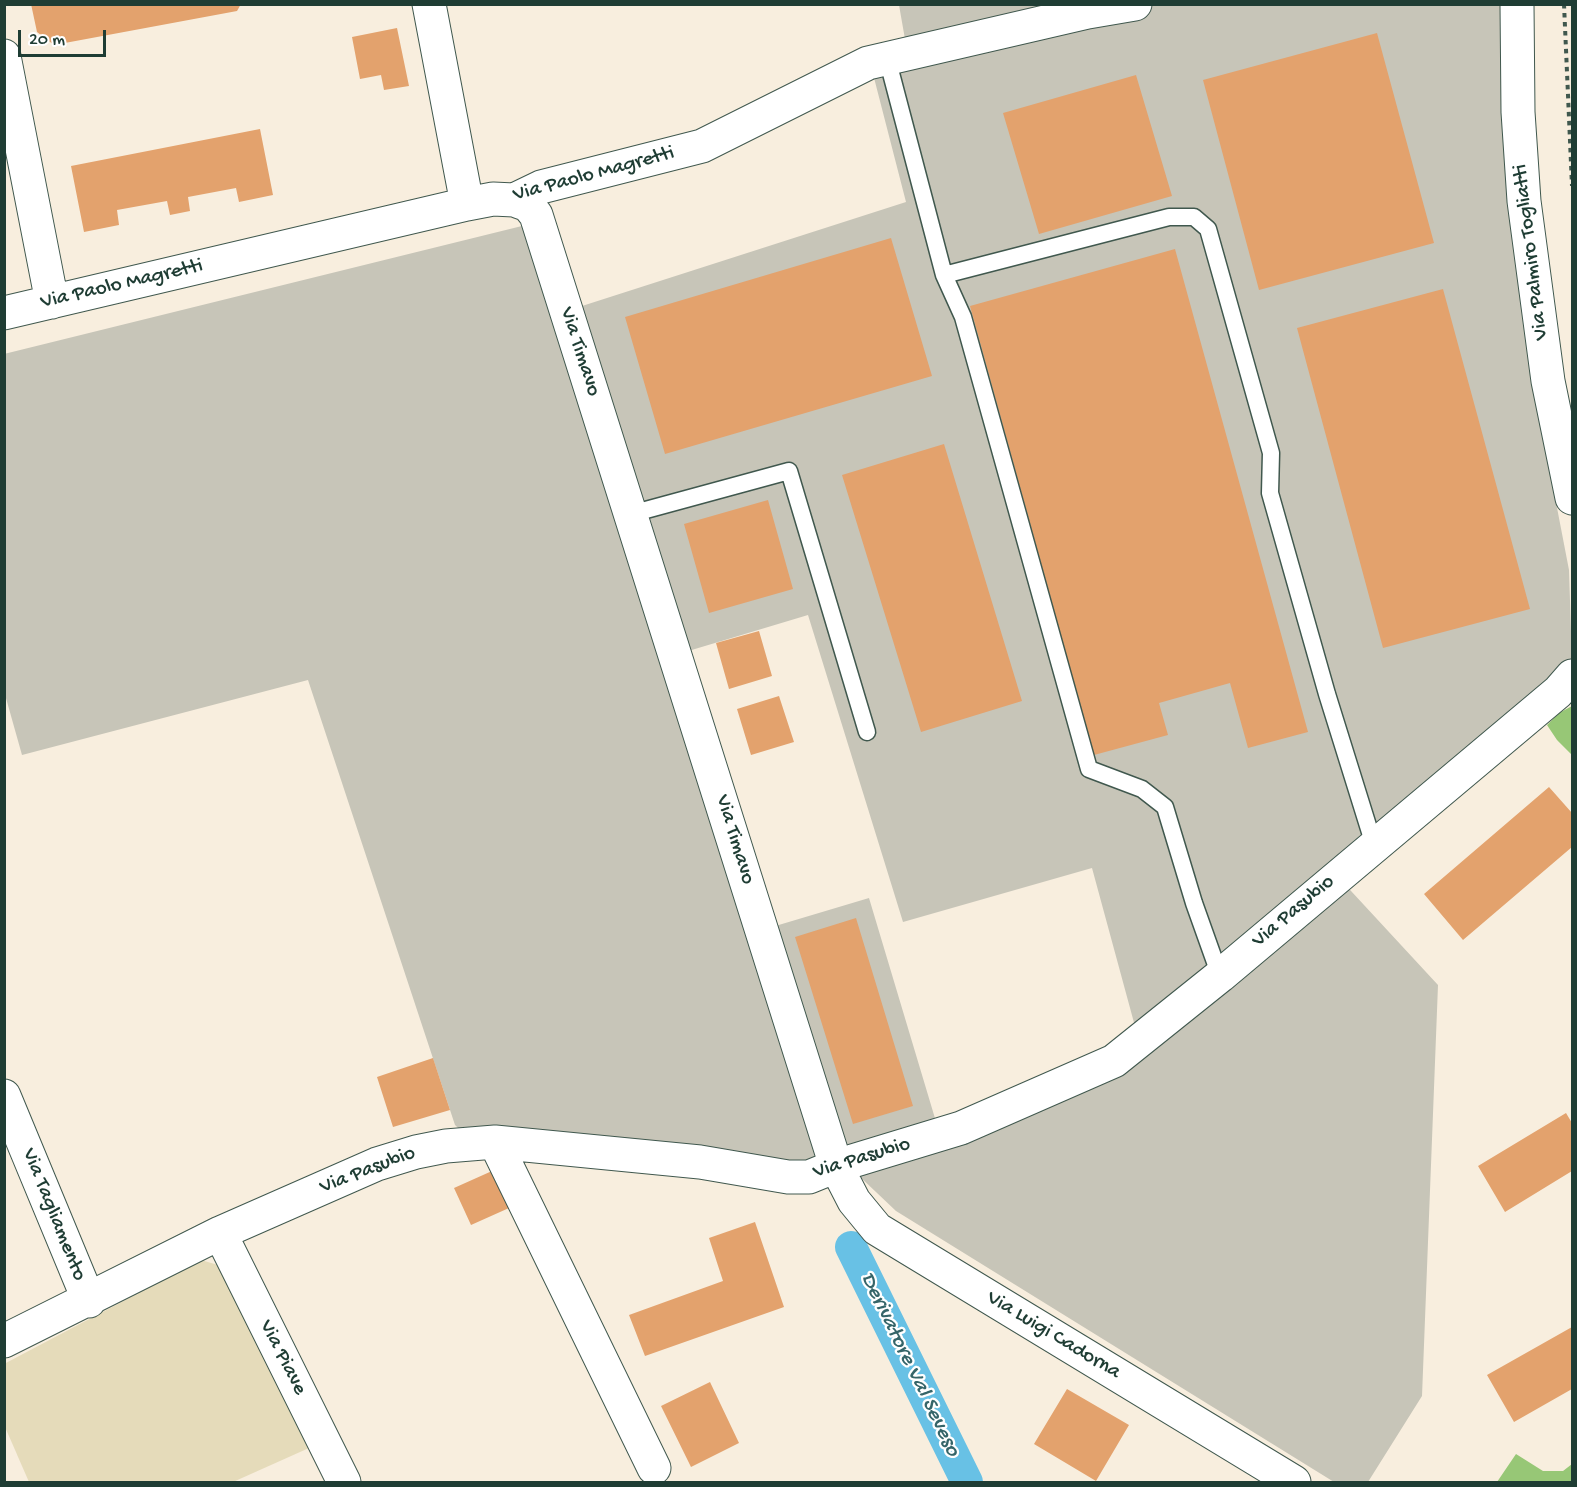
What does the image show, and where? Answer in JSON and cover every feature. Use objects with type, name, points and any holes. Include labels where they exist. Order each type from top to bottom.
[{"type":"street","points":[[429,4],[467,204]]},
{"type":"street","name":"Via Paolo Magretti","points":[[4,313],[467,204],[493,199],[514,200],[541,187],[702,147],[868,63],[1087,8],[1134,4]]},
{"type":"street","name":"Via Palmiro Togliatti","points":[[1517,4],[1518,112],[1524,201],[1548,381],[1572,498]]},
{"type":"street","name":"Via Palmiro Togliatti","points":[[1533,4],[1533,111],[1540,199],[1563,379],[1572,426]]},
{"type":"street","points":[[4,56],[52,302]]},
{"type":"street","name":"Via Timavo","points":[[514,200],[528,205],[536,215],[836,1166]]},
{"type":"street","name":"Via Pasubio","points":[[4,1341],[89,1301],[220,1233],[377,1164],[446,1146],[495,1142],[700,1162],[788,1177],[809,1177],[836,1166],[961,1128],[1114,1061],[1220,976],[1558,692],[1572,676]]},
{"type":"street","name":"Via Tagliamento","points":[[4,1096],[89,1301]]},
{"type":"street","points":[[495,1142],[654,1468]]},
{"type":"street","name":"Via Luigi Cadorna","points":[[836,1166],[854,1201],[877,1229],[1294,1482]]},
{"type":"street","name":"Via Piave","points":[[220,1233],[344,1482]]},
{"type":"lane","points":[[887,58],[944,275],[963,317],[1089,769],[1142,789],[1165,807],[1194,903],[1220,976]]},
{"type":"lane","points":[[944,275],[1169,217],[1194,217],[1208,229],[1271,453],[1270,493],[1327,694],[1374,845]]},
{"type":"lane","points":[[631,514],[789,471],[867,732]]},
{"type":"path","points":[[1564,4],[1572,186]]},
{"type":"shaded area","points":[[899,5],[1503,5],[1532,378],[1569,570],[1572,662],[1327,865],[1438,985],[1422,1396],[1368,1482],[1334,1482],[896,1211],[857,1174],[696,1175],[484,1153],[455,1125],[308,680],[22,755],[4,691],[4,354],[526,225],[554,315],[906,202],[872,70],[909,62]],"holes":[[[808,615],[903,922],[1092,868],[1136,1030],[1108,1051],[937,1125],[869,898],[772,927],[685,652]]]},
{"type":"shaded area","points":[[201,1260],[218,1265],[309,1448],[233,1482],[29,1482],[5,1427],[4,1364]]},
{"type":"green space","points":[[1572,706],[1572,755],[1557,740],[1547,725],[1559,713]]},
{"type":"green space","points":[[1516,1454],[1543,1471],[1563,1471],[1572,1464],[1572,1482],[1497,1482]]},
{"type":"building","points":[[31,4],[241,4],[237,11],[54,45],[37,32]]},
{"type":"building","points":[[397,28],[409,86],[384,90],[381,75],[360,79],[352,37]]},
{"type":"building","points":[[1377,33],[1434,243],[1259,290],[1203,80]]},
{"type":"building","points":[[1136,75],[1172,196],[1039,234],[1003,113]]},
{"type":"building","points":[[260,129],[273,195],[239,202],[236,188],[188,197],[190,211],[170,215],[167,201],[117,210],[119,225],[84,232],[71,166]]},
{"type":"building","points":[[891,238],[932,376],[665,454],[625,317]]},
{"type":"building","points":[[1175,249],[1308,732],[1248,748],[1230,683],[1159,703],[1168,735],[1094,755],[970,306]]},
{"type":"building","points":[[1443,289],[1530,609],[1383,648],[1297,328]]},
{"type":"building","points":[[944,444],[1022,701],[921,732],[842,475]]},
{"type":"building","points":[[768,500],[793,589],[709,613],[684,524]]},
{"type":"building","points":[[759,631],[772,676],[729,689],[716,643]]},
{"type":"building","points":[[779,696],[794,742],[751,755],[737,709]]},
{"type":"building","points":[[1549,787],[1572,813],[1572,847],[1463,940],[1424,894]]},
{"type":"building","points":[[856,918],[913,1106],[853,1124],[795,937]]},
{"type":"building","points":[[433,1058],[450,1110],[393,1127],[377,1077]]},
{"type":"building","points":[[1566,1113],[1572,1123],[1572,1171],[1505,1212],[1478,1166]]},
{"type":"building","points":[[492,1171],[509,1208],[471,1225],[454,1188]]},
{"type":"building","points":[[755,1222],[784,1307],[645,1356],[629,1315],[723,1281],[709,1238]]},
{"type":"building","points":[[1572,1327],[1572,1389],[1514,1422],[1487,1375]]},
{"type":"building","points":[[710,1382],[739,1443],[691,1467],[661,1406]]},
{"type":"building","points":[[1067,1389],[1129,1425],[1096,1481],[1034,1444]]},
{"type":"waterway","name":"Derivatore Val Seveso","points":[[851,1247],[967,1482]]}]
